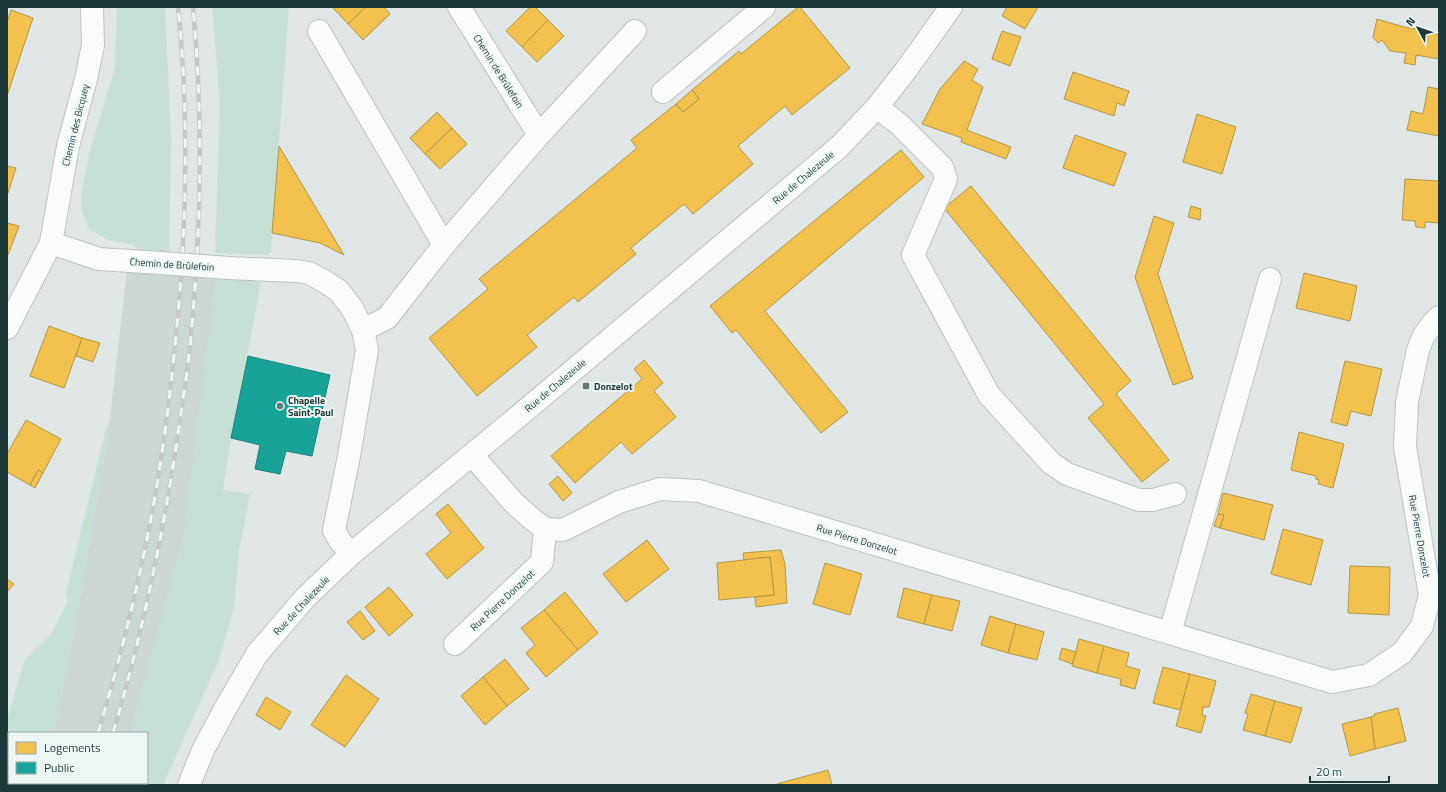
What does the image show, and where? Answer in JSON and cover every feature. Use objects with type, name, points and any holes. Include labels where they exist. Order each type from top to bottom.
[{"type":"street","name":"Chemin des Bicquey","points":[[50,243],[68,146],[86,79],[93,45],[92,7]]},
{"type":"street","name":"Chemin de Brûlefoin","points":[[459,7],[539,135]]},
{"type":"street","points":[[663,92],[764,7]]},
{"type":"street","name":"Rue de Chalezeule","points":[[189,785],[203,750],[225,708],[257,654],[305,598],[351,554],[472,455],[839,147],[878,106],[951,7]]},
{"type":"street","points":[[319,31],[444,245]]},
{"type":"street","points":[[363,330],[387,318],[444,245],[539,135],[635,31]]},
{"type":"street","points":[[878,106],[899,124],[942,167],[946,179],[913,255],[989,395],[1051,462],[1067,474],[1139,500],[1153,500],[1175,494]]},
{"type":"street","name":"Chemin de Brûlefoin","points":[[50,243],[99,259],[309,273],[339,291],[352,308],[363,330],[367,350],[334,530],[340,541],[351,554]]},
{"type":"street","points":[[7,328],[50,243]]},
{"type":"street","points":[[1170,634],[1270,279]]},
{"type":"street","name":"Rue Pierre Donzelot","points":[[455,644],[542,562],[545,529],[563,530],[619,502],[660,489],[699,491],[1332,682],[1369,675],[1402,653],[1422,626],[1430,595],[1405,447],[1407,402],[1418,350],[1423,337],[1432,323],[1439,317]]},
{"type":"street","points":[[472,455],[514,503],[545,529]]},
{"type":"shaded area","points":[[127,271],[243,280],[224,415],[161,785],[39,785],[148,784],[148,732],[54,732],[78,608],[109,426]]},
{"type":"green space","points":[[117,7],[165,7],[171,139],[169,257],[138,252],[134,245],[108,240],[89,229],[82,211],[81,194],[91,146],[115,68]]},
{"type":"green space","points":[[212,7],[289,7],[271,251],[268,255],[215,253],[220,103]]},
{"type":"green space","points":[[216,279],[261,282],[231,438],[223,490],[250,494],[239,551],[234,608],[218,662],[163,785],[111,785],[148,784],[148,732],[130,732],[183,538]]},
{"type":"green space","points":[[107,425],[109,426],[78,608],[54,732],[8,732],[8,784],[40,784],[7,785],[7,719],[25,659],[51,634],[69,599],[65,596]]},
{"type":"building: Logements","points":[[366,7],[348,24],[333,8]]},
{"type":"building: Logements","points":[[366,7],[384,7],[390,14],[363,40],[348,24]]},
{"type":"building: Logements","points":[[530,7],[535,7],[548,20],[522,47],[506,31]]},
{"type":"building: Logements","points":[[798,7],[800,7],[850,68],[792,115],[785,106],[738,146],[753,164],[693,214],[684,204],[631,248],[636,254],[578,302],[574,297],[527,335],[537,347],[477,396],[429,338],[488,289],[479,279],[637,148],[631,140],[676,104],[683,112],[699,99],[692,90],[739,51],[741,54]]},
{"type":"building: Logements","points":[[1007,7],[1038,7],[1025,29],[1002,16]]},
{"type":"building: Logements","points":[[11,10],[33,18],[7,96],[7,22]]},
{"type":"building: Logements","points":[[1377,19],[1404,27],[1439,33],[1439,59],[1416,55],[1415,65],[1404,63],[1406,53],[1390,51],[1382,40],[1378,43],[1373,37]]},
{"type":"building: Logements","points":[[548,20],[564,36],[537,62],[522,47]]},
{"type":"building: Logements","points":[[1002,31],[1021,37],[1010,66],[992,59]]},
{"type":"building: Logements","points":[[964,61],[978,69],[972,80],[983,87],[967,130],[1011,147],[1006,159],[961,142],[962,138],[922,124],[940,89]]},
{"type":"building: Logements","points":[[1073,72],[1129,91],[1124,106],[1117,103],[1114,116],[1064,99]]},
{"type":"building: Logements","points":[[1428,87],[1439,89],[1439,136],[1407,130],[1411,111],[1423,114]]},
{"type":"building: Logements","points":[[692,90],[699,99],[683,112],[676,104]]},
{"type":"building: Logements","points":[[437,112],[452,128],[425,154],[410,138]]},
{"type":"building: Logements","points":[[1197,114],[1236,127],[1222,174],[1183,162]]},
{"type":"building: Logements","points":[[452,128],[467,144],[440,169],[425,154]]},
{"type":"building: Logements","points":[[1075,135],[1126,153],[1114,186],[1063,168]]},
{"type":"building: Logements","points":[[279,146],[344,255],[320,243],[272,233]]},
{"type":"building: Logements","points":[[901,150],[924,177],[765,311],[848,412],[821,433],[736,330],[732,333],[710,306]]},
{"type":"building: Logements","points":[[7,166],[16,168],[7,196]]},
{"type":"building: Logements","points":[[1405,179],[1439,181],[1439,223],[1425,222],[1425,228],[1416,227],[1415,221],[1402,220]]},
{"type":"building: Logements","points":[[971,186],[1131,381],[1116,394],[1169,460],[1142,482],[1088,418],[1104,404],[944,208]]},
{"type":"building: Logements","points":[[1191,206],[1201,209],[1200,220],[1188,217]]},
{"type":"building: Logements","points":[[1154,216],[1174,223],[1158,274],[1193,378],[1173,385],[1135,277]]},
{"type":"building: Logements","points":[[7,223],[19,226],[8,255],[7,255]]},
{"type":"building: Logements","points":[[1304,273],[1357,286],[1350,321],[1296,308]]},
{"type":"building: Logements","points":[[49,326],[82,338],[64,388],[30,376]]},
{"type":"building: Logements","points":[[82,338],[100,343],[93,362],[76,356]]},
{"type":"building: Logements","points":[[644,360],[663,383],[654,391],[676,417],[632,454],[621,442],[575,483],[551,456],[642,379],[634,369]]},
{"type":"building: Logements","points":[[1345,361],[1382,369],[1371,416],[1351,411],[1347,426],[1331,422]]},
{"type":"building: Logements","points":[[26,420],[61,439],[43,473],[38,470],[30,485],[7,472],[7,454]]},
{"type":"building: Logements","points":[[1299,432],[1344,444],[1333,488],[1318,484],[1319,480],[1316,479],[1316,476],[1291,470]]},
{"type":"building: Logements","points":[[38,470],[43,473],[35,488],[30,485]]},
{"type":"building: Logements","points":[[558,476],[572,493],[563,501],[549,484]]},
{"type":"building: Logements","points":[[1223,493],[1273,505],[1264,540],[1220,528],[1224,515],[1218,514]]},
{"type":"building: Logements","points":[[448,504],[484,548],[447,579],[426,554],[451,533],[436,514]]},
{"type":"building: Logements","points":[[1218,514],[1224,515],[1220,528],[1214,526]]},
{"type":"building: Logements","points":[[1283,529],[1323,540],[1311,585],[1271,574]]},
{"type":"building: Logements","points":[[647,540],[669,569],[626,602],[603,574]]},
{"type":"building: Logements","points":[[781,550],[785,564],[787,603],[756,607],[755,597],[774,595],[770,557],[744,560],[743,553]]},
{"type":"building: Logements","points":[[770,557],[774,595],[719,600],[717,563]]},
{"type":"building: Logements","points":[[825,563],[862,574],[850,615],[813,604]]},
{"type":"building: Logements","points":[[1350,566],[1390,567],[1389,615],[1348,613]]},
{"type":"building: Logements","points":[[7,579],[14,584],[7,592]]},
{"type":"building: Logements","points":[[389,587],[413,615],[389,636],[365,607]]},
{"type":"building: Logements","points":[[904,588],[932,595],[924,624],[897,617]]},
{"type":"building: Logements","points":[[565,592],[598,633],[578,650],[544,610]]},
{"type":"building: Logements","points":[[932,595],[960,601],[952,631],[924,624]]},
{"type":"building: Logements","points":[[544,610],[578,650],[546,677],[526,653],[535,645],[521,628]]},
{"type":"building: Logements","points":[[360,611],[375,631],[363,640],[347,622]]},
{"type":"building: Logements","points":[[990,616],[1016,624],[1008,653],[981,645]]},
{"type":"building: Logements","points":[[1016,624],[1044,632],[1037,660],[1008,653]]},
{"type":"building: Logements","points":[[1079,639],[1104,646],[1097,673],[1072,666]]},
{"type":"building: Logements","points":[[1104,646],[1129,653],[1126,666],[1140,670],[1135,689],[1120,685],[1121,679],[1097,673]]},
{"type":"building: Logements","points":[[1062,648],[1076,652],[1072,664],[1059,659]]},
{"type":"building: Logements","points":[[505,659],[529,689],[507,706],[483,677]]},
{"type":"building: Logements","points":[[1163,667],[1190,674],[1180,710],[1153,703]]},
{"type":"building: Logements","points":[[1190,674],[1216,681],[1209,707],[1203,707],[1202,715],[1206,716],[1201,733],[1176,726]]},
{"type":"building: Logements","points":[[346,675],[379,699],[345,747],[311,725]]},
{"type":"building: Logements","points":[[483,677],[507,706],[485,725],[461,696]]},
{"type":"building: Logements","points":[[1251,694],[1275,701],[1265,736],[1243,730],[1248,714],[1245,713]]},
{"type":"building: Logements","points":[[266,697],[291,712],[280,730],[256,715]]},
{"type":"building: Logements","points":[[1275,701],[1302,708],[1291,743],[1265,736]]},
{"type":"building: Logements","points":[[1398,708],[1406,741],[1375,749],[1371,717],[1375,715],[1374,714]]},
{"type":"building: Logements","points":[[1371,717],[1375,749],[1350,756],[1342,724]]},
{"type":"building: Logements","points":[[828,770],[832,785],[777,785],[777,784]]},
{"type":"building: Public","name":"Chapelle Saint-Paul","points":[[248,356],[330,375],[312,456],[286,451],[280,474],[255,469],[260,445],[231,438]]},
{"type":"railway","points":[[98,732],[116,670],[146,542],[162,455],[168,408],[180,291],[185,184],[184,78],[178,7]]},
{"type":"railway","points":[[113,732],[124,696],[151,585],[166,510],[188,364],[196,275],[200,186],[199,96],[193,7]]},
{"type":"place","name":"Donzelot","points":[[586,386]]},
{"type":"place","name":"Chapelle Saint-Paul","points":[[280,406]]}]
